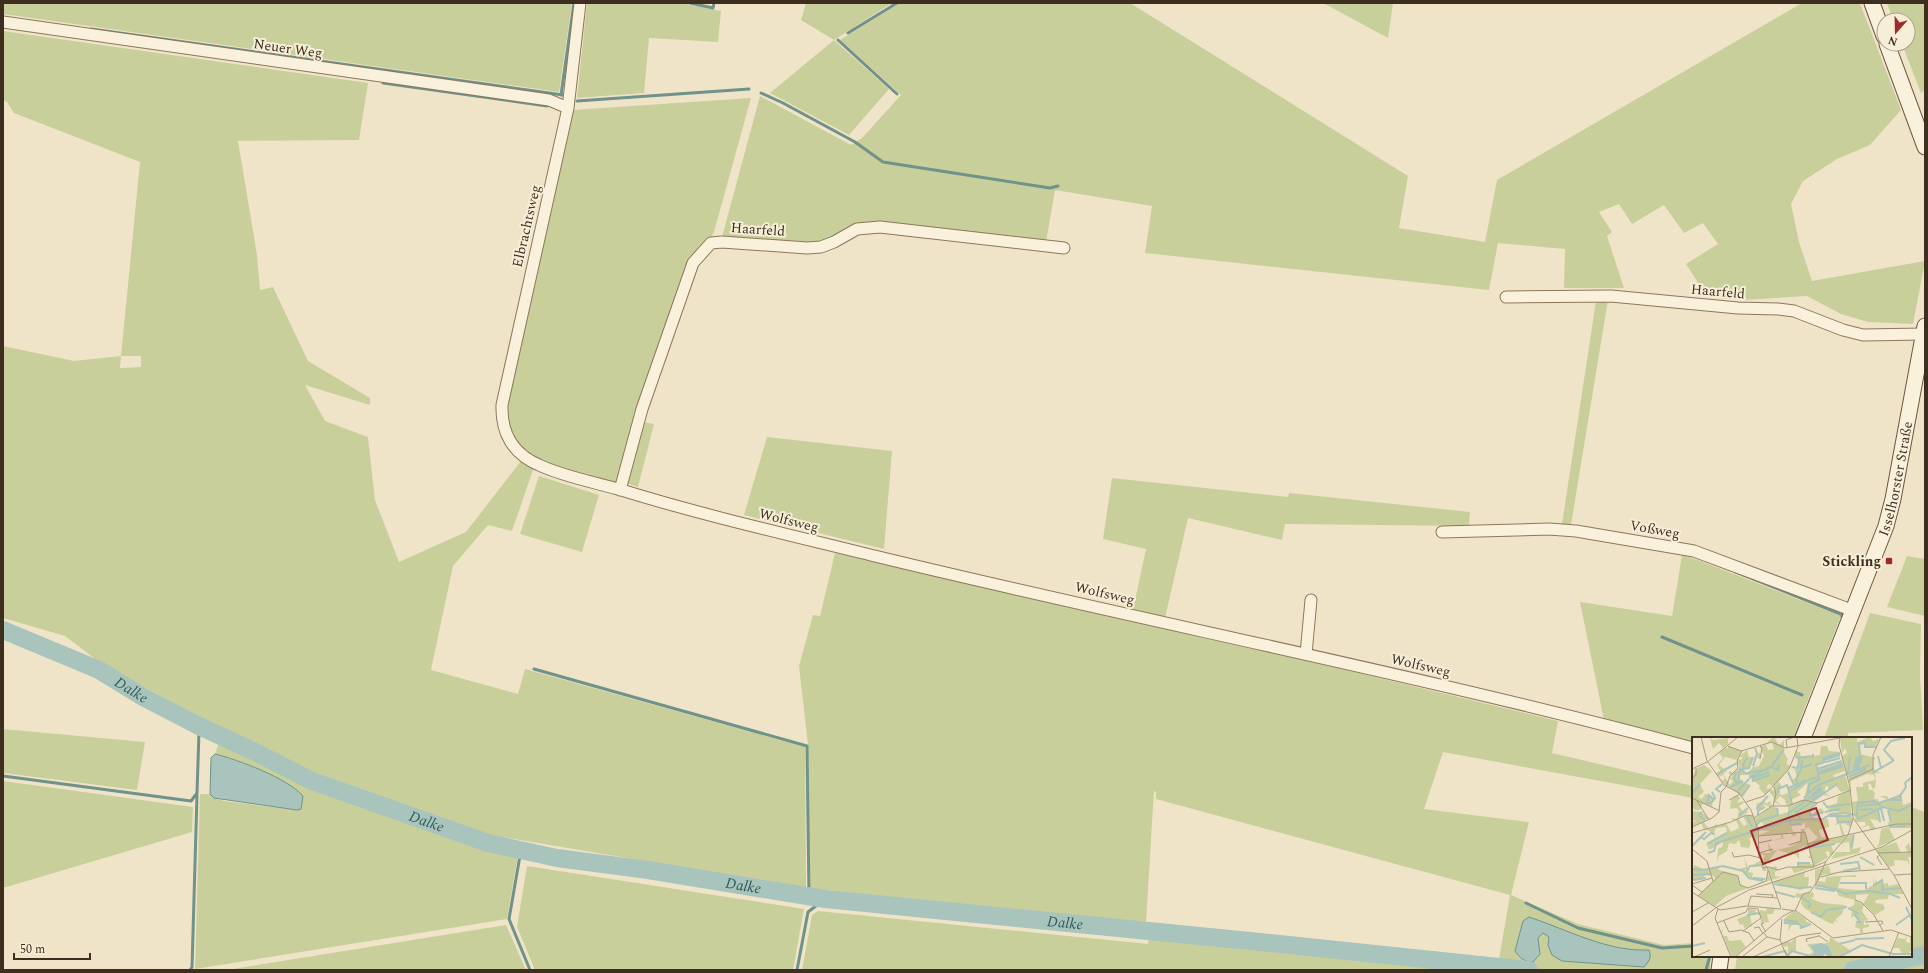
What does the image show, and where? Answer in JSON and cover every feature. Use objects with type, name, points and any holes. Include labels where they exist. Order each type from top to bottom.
[{"type":"street","name":"Elbrachtsweg","points":[[516,450],[504,432],[501,422],[502,405],[568,108],[580,3]]},
{"type":"street","points":[[1872,3],[1876,14]]},
{"type":"street","name":"Neuer Weg","points":[[3,22],[549,100],[568,108]]},
{"type":"street","points":[[1890,52],[1925,147]]},
{"type":"street","name":"Haarfeld","points":[[620,490],[642,409],[693,263],[711,243],[722,242],[807,248],[821,247],[834,242],[857,229],[880,227],[1064,248]]},
{"type":"street","name":"Haarfeld","points":[[1506,297],[1611,296],[1738,308],[1778,308],[1794,311],[1843,330],[1864,335],[1924,330]]},
{"type":"street","name":"Isselhorster Straße","points":[[1803,737],[1886,526],[1893,498],[1924,330]]},
{"type":"street","name":"Wolfsweg","points":[[516,450],[538,465],[677,508],[943,572],[1306,654],[1604,724],[1692,748]]},
{"type":"street","name":"Voßweg","points":[[1442,532],[1549,529],[1576,531],[1694,551],[1854,611]]},
{"type":"street","points":[[1306,654],[1311,600]]},
{"type":"street","points":[[1719,970],[1721,957]]},
{"type":"green space","points":[[3,3],[572,3],[559,92],[3,14]]},
{"type":"green space","points":[[587,3],[681,3],[721,11],[718,42],[649,38],[644,93],[577,98]]},
{"type":"green space","points":[[806,3],[892,3],[834,40],[801,20]]},
{"type":"green space","points":[[900,3],[1130,3],[1408,176],[1399,228],[1485,242],[1497,180],[1802,3],[1860,3],[1876,45],[1876,52],[1879,52],[1901,110],[1870,145],[1837,159],[1803,181],[1791,204],[1799,242],[1812,281],[1925,261],[1913,324],[1868,322],[1841,314],[1807,296],[1745,300],[1707,297],[1686,264],[1718,244],[1703,223],[1684,233],[1664,205],[1632,224],[1619,204],[1599,212],[1612,232],[1607,236],[1624,288],[1564,288],[1565,249],[1498,243],[1489,290],[1145,253],[1152,206],[1055,190],[1046,242],[857,225],[819,243],[805,245],[722,237],[760,96],[851,145],[862,138],[901,95],[840,40]]},
{"type":"green space","points":[[1323,3],[1393,3],[1388,38]]},
{"type":"green space","points":[[1887,3],[1925,3],[1925,90],[1921,93],[1905,52],[1916,52],[1916,12],[1890,12]]},
{"type":"green space","points":[[3,31],[368,83],[359,140],[238,141],[257,255],[260,290],[273,287],[308,361],[370,398],[370,405],[305,385],[325,421],[368,437],[375,500],[399,562],[466,532],[521,461],[534,467],[512,531],[488,525],[453,566],[431,670],[518,694],[525,669],[805,747],[806,888],[490,835],[315,776],[106,667],[65,636],[3,618],[3,346],[74,361],[121,356],[140,162],[14,113],[7,102],[3,100]],"holes":[[[121,356],[141,356],[141,367],[120,368]]]},
{"type":"green space","points":[[834,40],[889,89],[849,135],[770,93]]},
{"type":"green space","points":[[751,98],[714,232],[712,236],[699,247],[690,262],[619,485],[573,473],[540,461],[525,453],[514,443],[507,431],[506,407],[572,110]]},
{"type":"green space","points":[[1608,300],[1571,525],[1562,524],[1596,301]]},
{"type":"green space","points":[[642,422],[654,424],[638,487],[626,483]]},
{"type":"green space","points":[[767,437],[892,451],[884,549],[744,515]]},
{"type":"green space","points":[[539,476],[599,495],[582,552],[520,534]]},
{"type":"green space","points":[[1112,478],[1288,497],[1289,493],[1470,512],[1469,526],[1285,524],[1282,540],[1188,518],[1165,618],[1133,610],[1146,549],[1103,539]]},
{"type":"green space","points":[[835,553],[1304,660],[1558,721],[1552,753],[1692,786],[1692,798],[1443,752],[1424,809],[1529,822],[1511,895],[1578,924],[1664,945],[1692,943],[1692,957],[1711,957],[1710,970],[802,970],[812,915],[818,911],[1148,944],[1150,923],[1499,959],[1510,895],[1156,799],[1156,792],[1154,791],[1146,922],[984,910],[809,888],[808,745],[799,666],[813,615],[820,616]]},
{"type":"green space","points":[[1682,555],[1841,616],[1793,737],[1692,737],[1692,742],[1604,720],[1580,602],[1672,616]]},
{"type":"green space","points":[[1907,556],[1925,559],[1925,616],[1887,607]]},
{"type":"green space","points":[[1870,613],[1921,624],[1920,675],[1923,730],[1848,733],[1848,737],[1824,737]]},
{"type":"green space","points":[[3,729],[145,742],[137,790],[3,773]]},
{"type":"green space","points":[[219,742],[309,787],[486,849],[518,855],[507,919],[195,969],[200,794],[210,794],[214,798],[224,801],[297,810],[303,796],[296,789],[275,776],[250,765],[215,754]]},
{"type":"green space","points":[[3,781],[193,807],[192,832],[3,888]]},
{"type":"green space","points":[[1912,807],[1925,812],[1925,970],[1735,970],[1737,957],[1912,957]]},
{"type":"green space","points":[[527,866],[804,909],[793,970],[535,970],[517,927]]},
{"type":"green space","points":[[506,925],[526,970],[226,970]]},
{"type":"water","points":[[215,754],[262,770],[296,789],[303,796],[301,809],[297,810],[214,798],[210,794],[211,758]]},
{"type":"water","points":[[1529,917],[1603,944],[1618,948],[1649,950],[1650,959],[1644,967],[1562,961],[1552,955],[1548,945],[1549,937],[1543,933],[1538,938],[1540,954],[1533,962],[1527,961],[1521,958],[1515,951],[1523,921]]},
{"type":"waterway","points":[[561,95],[574,3]]},
{"type":"waterway","points":[[690,3],[713,8],[714,3]]},
{"type":"waterway","points":[[848,33],[897,3]]},
{"type":"waterway","points":[[91,29],[563,95]]},
{"type":"waterway","points":[[838,40],[897,94]]},
{"type":"waterway","points":[[383,83],[547,106]]},
{"type":"waterway","points":[[577,101],[749,89]]},
{"type":"waterway","points":[[761,93],[783,103],[855,142],[883,162],[1050,188],[1058,186]]},
{"type":"waterway","points":[[1736,572],[1843,615],[1842,617]]},
{"type":"waterway","name":"Dalke","points":[[3,630],[99,670],[143,697],[312,781],[488,843],[557,858],[648,870],[825,899],[1529,970]]},
{"type":"waterway","points":[[1662,637],[1802,695]]},
{"type":"waterway","points":[[534,669],[807,746],[809,897]]},
{"type":"waterway","points":[[1795,737],[1802,721]]},
{"type":"waterway","points":[[3,776],[191,801],[197,793],[199,732],[203,728]]},
{"type":"waterway","points":[[190,970],[192,967],[197,795]]},
{"type":"waterway","points":[[521,850],[509,919],[530,970]]},
{"type":"waterway","points":[[797,970],[808,912],[825,899]]},
{"type":"waterway","points":[[1526,903],[1578,928],[1662,948],[1692,946]]},
{"type":"waterway","name":"Dalke","points":[[1853,970],[1925,955]]},
{"type":"waterway","points":[[1706,970],[1710,957]]},
{"type":"place","name":"Stickling","points":[[1889,561]]}]
